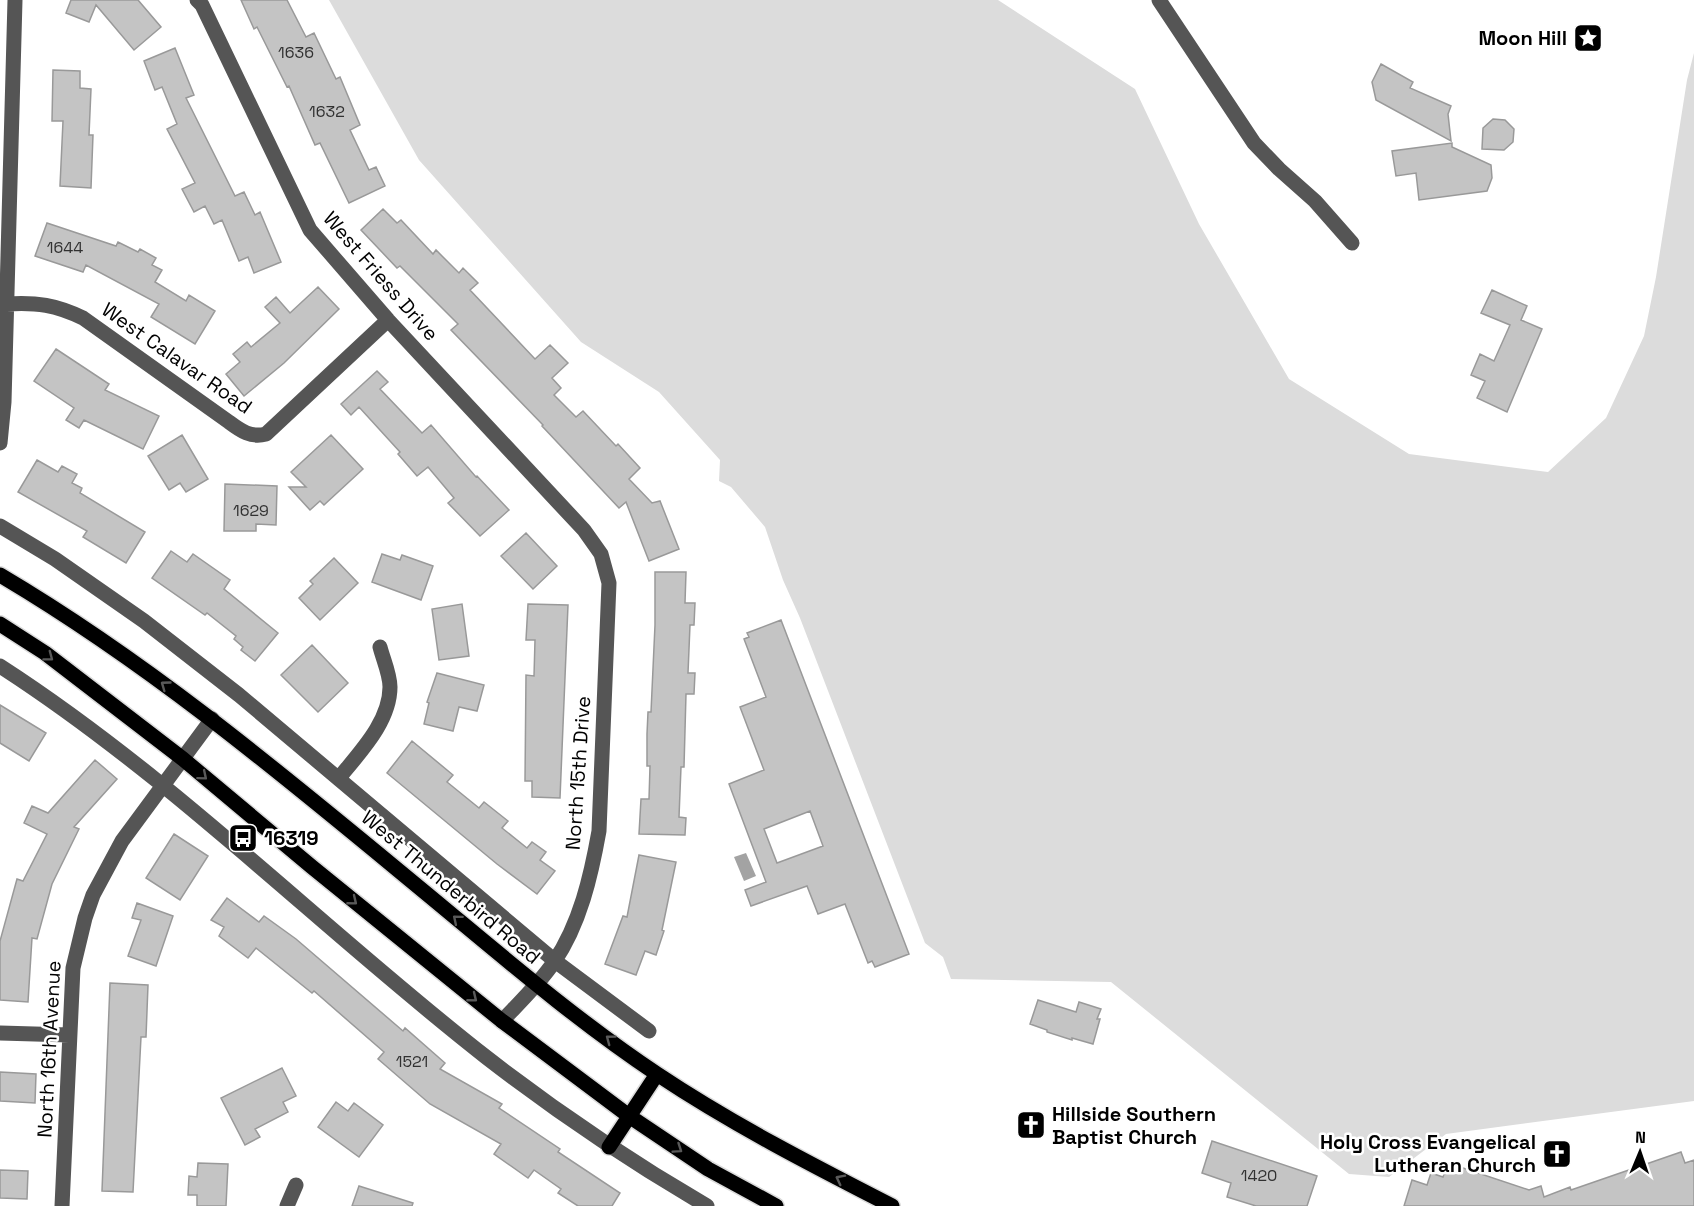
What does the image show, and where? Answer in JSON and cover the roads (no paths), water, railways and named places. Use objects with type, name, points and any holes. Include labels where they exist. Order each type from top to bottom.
[{"type":"main road","name":"West Thunderbird Road","points":[[0,575],[98,637],[212,719],[537,985],[657,1074],[727,1119],[892,1206]]},
{"type":"main road","points":[[0,624],[45,653],[183,759],[502,1021],[630,1116],[708,1169],[776,1206]]},
{"type":"main road","points":[[609,1147],[657,1074]]},
{"type":"street","points":[[0,443],[4,402],[15,0]]},
{"type":"street","name":"West Friess Drive","points":[[197,0],[202,5],[310,230],[388,320],[591,540]]},
{"type":"street","points":[[1159,0],[1254,143],[1315,201],[1352,243]]},
{"type":"street","name":"West Calavar Road","points":[[6,304],[33,302],[62,308],[83,318],[243,432],[257,436],[266,434],[274,427],[388,320]]},
{"type":"street","name":"West Thunderbird Road","points":[[0,526],[55,559],[144,621],[239,694],[555,961],[649,1031]]},
{"type":"street","name":"North 15th Drive","points":[[502,1021],[537,985],[555,961],[566,941],[585,893],[599,831],[609,583],[601,554],[591,540]]},
{"type":"street","points":[[339,778],[372,736],[385,713],[391,685],[380,647]]},
{"type":"street","points":[[0,666],[76,717],[163,785],[485,1056],[609,1147],[707,1206]]},
{"type":"street","name":"North 16th Avenue","points":[[62,1206],[73,968],[85,918],[93,895],[122,841],[212,719]]},
{"type":"street","points":[[0,1033],[69,1035]]},
{"type":"street","points":[[287,1206],[296,1185]]},
{"type":"place","name":"Moon Hill","points":[[1588,38]]},
{"type":"place","name":"16319","points":[[243,838]]},
{"type":"place","name":"Hillside Southern Baptist Church","points":[[1031,1125]]},
{"type":"place","name":"Holy Cross Evangelical Lutheran Church","points":[[1557,1154]]}]
